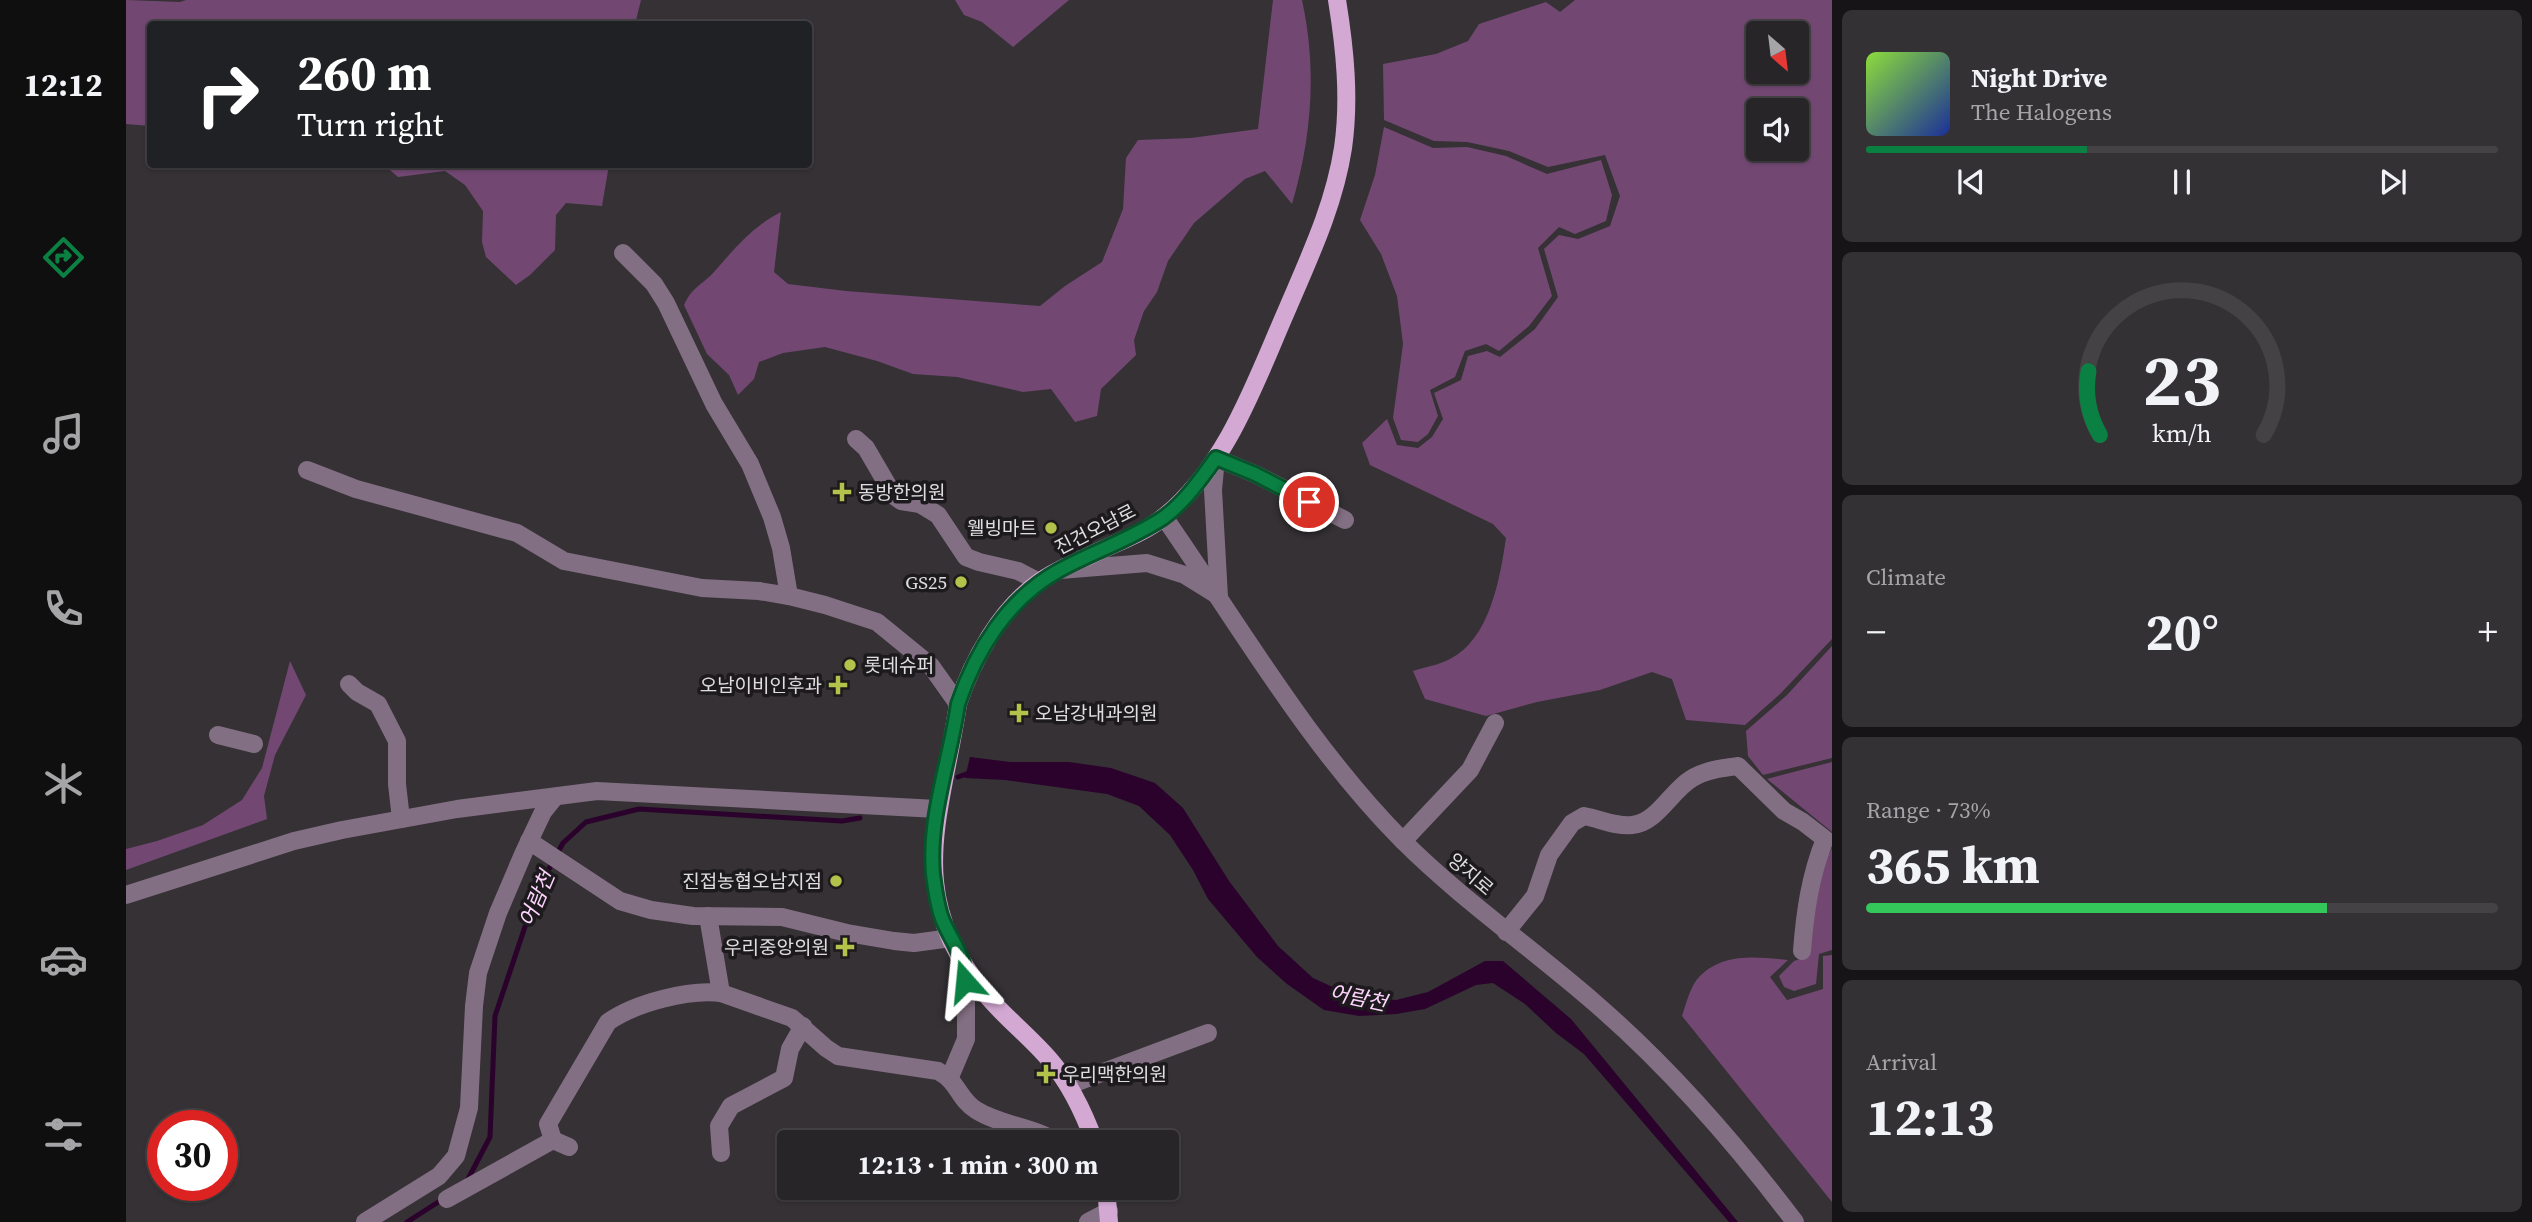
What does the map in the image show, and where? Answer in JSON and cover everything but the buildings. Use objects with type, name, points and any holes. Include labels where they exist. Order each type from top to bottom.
[{"type":"main road","name":"진건오남로","points":[[1089,1130],[1069,1085],[1050,1059],[989,998],[967,969],[942,918],[933,877],[932,856],[937,809],[958,704],[964,685],[994,629],[1020,597],[1060,570],[1164,517],[1216,458],[1241,413],[1322,229],[1335,188],[1343,147],[1346,106],[1346,72],[1337,0]]},
{"type":"street","points":[[623,253],[654,284],[666,303],[714,404],[750,464],[772,517],[781,548],[789,596]]},
{"type":"street","points":[[856,439],[866,447],[894,496],[901,501],[920,504],[938,515],[966,557],[1018,571],[1040,582]]},
{"type":"street","points":[[1219,597],[1213,490],[1216,458],[1255,474],[1345,520]]},
{"type":"street","points":[[307,470],[356,489],[517,533],[564,561],[702,588],[760,591],[789,596],[877,622],[931,666],[958,704]]},
{"type":"street","name":"양지로","points":[[1164,517],[1301,717],[1374,811],[1403,841],[1506,932],[1595,1003],[1650,1054],[1705,1111],[1796,1222]]},
{"type":"street","points":[[1060,570],[1147,563],[1185,575],[1219,597]]},
{"type":"street","points":[[349,684],[378,704],[397,741],[397,785],[401,819]]},
{"type":"street","points":[[1403,841],[1470,770],[1495,723]]},
{"type":"street","points":[[218,735],[254,744]]},
{"type":"street","points":[[1506,932],[1535,897],[1549,855],[1572,823],[1584,816],[1621,825],[1635,825],[1649,819],[1690,779],[1704,773],[1738,766],[1784,811],[1804,822],[1825,839],[1814,866],[1802,951]]},
{"type":"street","points":[[126,895],[294,841],[457,809],[597,791],[937,809]]},
{"type":"street","points":[[365,1222],[439,1176],[456,1156],[469,1108],[478,973],[498,914],[529,841],[543,812],[555,797]]},
{"type":"street","points":[[529,841],[620,901],[665,912],[708,916],[782,917],[847,933],[914,943],[951,939]]},
{"type":"street","points":[[708,916],[721,993]]},
{"type":"street","points":[[950,1077],[966,1039],[967,969]]},
{"type":"street","points":[[447,1199],[561,1144],[548,1124],[608,1022],[634,1008],[675,997],[709,992],[721,993],[776,1011],[803,1026],[838,1056],[938,1071],[950,1077],[968,1104],[978,1112],[1031,1130]]},
{"type":"street","points":[[721,1153],[719,1126],[731,1106],[784,1078],[790,1049],[803,1026]]},
{"type":"street","points":[[1069,1085],[1208,1033]]},
{"type":"street","points":[[1088,1222],[1109,1217]]},
{"type":"shaded area","points":[[126,0],[641,0],[636,21],[147,21],[147,126],[126,124]]},
{"type":"shaded area","points":[[955,0],[1069,0],[1013,47],[982,22],[964,15]]},
{"type":"shaded area","points":[[1273,0],[1302,0],[1310,51],[1308,128],[1292,204],[1265,171],[1245,179],[1194,223],[1168,261],[1157,292],[1144,311],[1134,340],[1136,355],[1101,389],[1097,416],[1075,422],[1051,389],[1023,392],[957,377],[913,374],[825,347],[783,353],[759,362],[754,379],[738,395],[729,375],[707,354],[684,305],[687,299],[744,239],[781,212],[774,272],[788,284],[1040,306],[1102,262],[1123,209],[1126,158],[1138,140],[1191,138],[1258,129]]},
{"type":"shaded area","points":[[1575,0],[1832,0],[1832,639],[1781,693],[1745,725],[1686,720],[1672,679],[1652,672],[1600,690],[1537,702],[1486,716],[1425,699],[1413,671],[1450,659],[1464,650],[1475,637],[1491,606],[1506,538],[1493,524],[1370,465],[1362,443],[1387,419],[1397,445],[1418,448],[1432,437],[1443,419],[1434,393],[1461,380],[1468,356],[1487,351],[1500,357],[1535,329],[1558,297],[1544,249],[1559,235],[1578,239],[1610,226],[1620,196],[1605,155],[1548,167],[1509,151],[1467,142],[1434,141],[1384,120],[1383,64],[1436,54],[1468,41],[1479,24],[1546,2],[1560,12]]},
{"type":"shaded area","points":[[1384,127],[1433,148],[1467,147],[1506,156],[1547,174],[1601,160],[1612,195],[1606,221],[1575,234],[1559,227],[1538,248],[1552,296],[1529,326],[1499,351],[1486,344],[1465,351],[1455,377],[1430,390],[1438,416],[1428,434],[1418,442],[1401,440],[1393,418],[1403,344],[1397,296],[1381,254],[1360,220],[1375,175]]},
{"type":"shaded area","points":[[388,168],[608,168],[602,206],[566,203],[556,215],[555,250],[516,285],[486,257],[482,242],[483,211],[465,185],[445,171],[398,177]]},
{"type":"shaded area","points":[[1832,646],[1832,758],[1763,775],[1748,756],[1746,731],[1787,695]]},
{"type":"shaded area","points":[[290,661],[306,695],[275,755],[264,796],[267,819],[126,870],[126,849],[203,825],[242,800],[262,768]]},
{"type":"shaded area","points":[[1832,762],[1832,832],[1767,779]]},
{"type":"shaded area","points":[[1832,848],[1832,950],[1819,954],[1816,984],[1794,991],[1784,987],[1779,976],[1794,961],[1808,956],[1817,887]]},
{"type":"shaded area","points":[[1832,955],[1832,1202],[1682,1016],[1697,980],[1709,968],[1720,963],[1742,958],[1788,960],[1770,977],[1787,1000],[1823,989],[1823,956]]},
{"type":"water","points":[[970,757],[1010,762],[1069,762],[1111,768],[1155,783],[1183,808],[1229,881],[1278,946],[1313,978],[1350,995],[1396,1000],[1428,992],[1485,961],[1503,961],[1571,1019],[1738,1222],[1729,1222],[1584,1054],[1525,1004],[1493,983],[1476,985],[1425,1009],[1396,1014],[1359,1016],[1324,1010],[1287,984],[1257,957],[1208,899],[1170,835],[1139,806],[1107,794],[1005,780],[965,778]]},
{"type":"waterway","name":"어람천","points":[[958,777],[972,772]]},
{"type":"waterway","name":"어람천","points":[[467,1181],[490,1137],[495,1016],[537,891],[563,843],[586,822],[639,809],[842,821],[860,818]]},
{"type":"waterway","name":"어람천","points":[[407,1222],[443,1199]]},
{"type":"place","name":"동방한의원","points":[[842,492]]},
{"type":"place","name":"웰빙마트","points":[[1051,528]]},
{"type":"place","name":"GS25","points":[[961,582]]},
{"type":"place","name":"롯데슈퍼","points":[[850,665]]},
{"type":"place","name":"오남이비인후과","points":[[838,685]]},
{"type":"place","name":"오남강내과의원","points":[[1019,713]]},
{"type":"place","name":"진접농협오남지점","points":[[836,881]]},
{"type":"place","name":"우리중앙의원","points":[[845,947]]},
{"type":"place","name":"우리맥한의원","points":[[1046,1074]]},
{"type":"route","points":[[965,981],[967,969],[942,918],[938,902],[933,877],[933,838],[958,704],[964,685],[994,629],[1020,597],[1040,582],[1164,517],[1184,498],[1216,458],[1255,474],[1309,502]]}]
